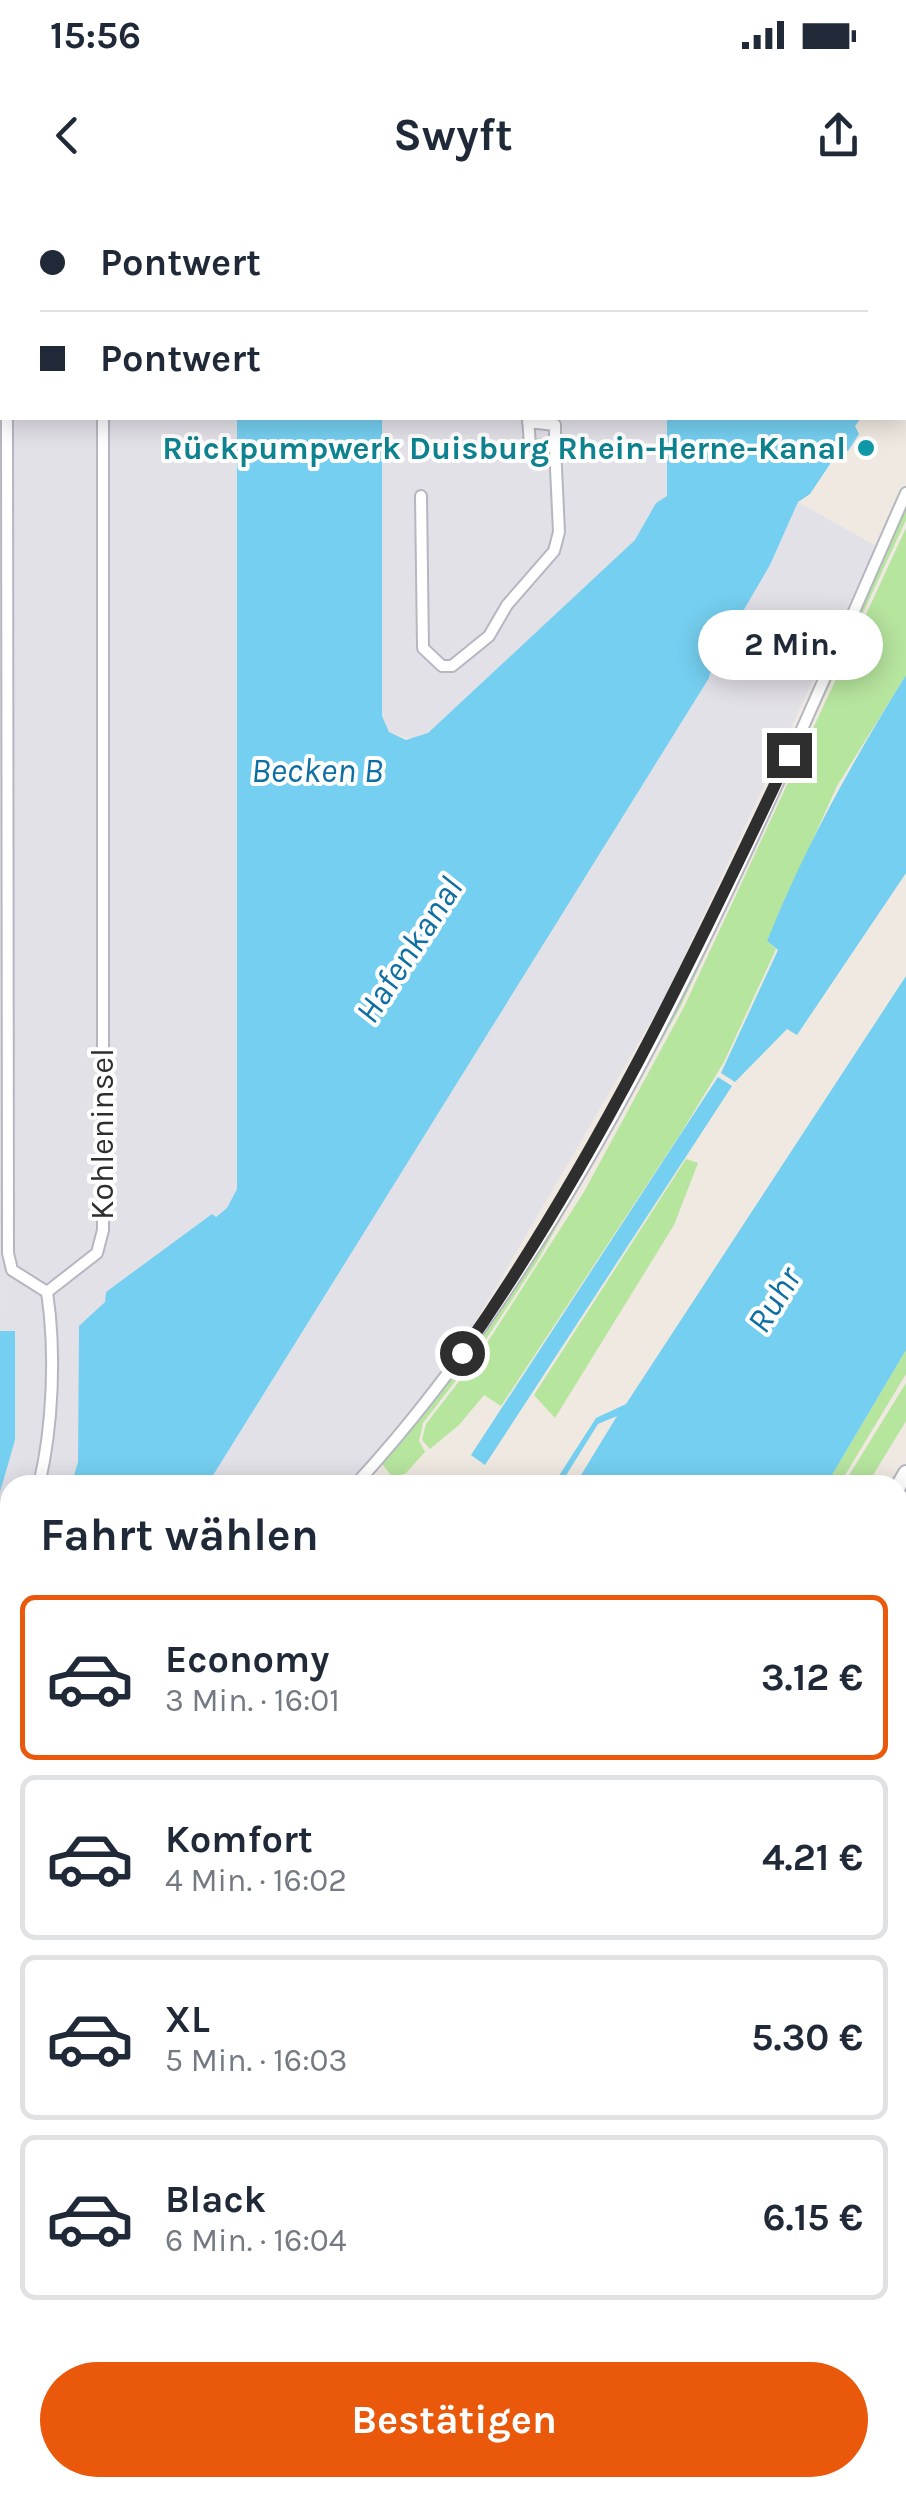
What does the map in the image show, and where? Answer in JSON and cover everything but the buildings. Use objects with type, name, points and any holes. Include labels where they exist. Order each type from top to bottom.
[{"type":"street","points":[[7,420],[8,1252],[12,1270],[46,1292],[50,1318],[46,1437],[40,1475]]},
{"type":"street","name":"Kohleninsel","points":[[46,1292],[97,1253],[103,1230],[102,420]]},
{"type":"street","points":[[421,496],[423,648],[442,666],[452,666],[489,636],[507,605],[554,551],[559,532],[555,425],[528,420],[530,445],[555,447]]},
{"type":"street","points":[[363,1475],[441,1383],[578,1174],[724,892],[906,493]]},
{"type":"shaded area","points":[[2,420],[237,420],[237,1189],[227,1208],[215,1217],[212,1214],[106,1292],[105,1302],[84,1325],[78,1462],[74,1475],[5,1475],[15,1440],[15,1331],[0,1331]]},
{"type":"shaded area","points":[[382,420],[668,420],[667,496],[656,503],[635,540],[428,733],[414,740],[389,732],[382,716]]},
{"type":"shaded area","points":[[798,502],[876,546],[665,997],[461,1347],[356,1475],[213,1475],[709,678],[713,663],[770,565]]},
{"type":"green space","points":[[906,502],[906,520],[681,1006],[538,1260],[477,1353],[423,1423],[419,1441],[425,1452],[405,1474],[391,1475],[381,1463],[487,1325],[675,1000]]},
{"type":"green space","points":[[906,528],[906,675],[837,786],[767,941],[776,949],[724,1062],[501,1406],[484,1395],[459,1425],[430,1449],[422,1440],[426,1424],[480,1354],[584,1192],[684,1007]]},
{"type":"green space","points":[[686,1159],[698,1163],[674,1225],[555,1418],[534,1395]]},
{"type":"green space","points":[[906,1350],[906,1374],[845,1475],[832,1475]]},
{"type":"green space","points":[[906,1383],[906,1421],[873,1475],[849,1475]]},
{"type":"water","points":[[237,420],[382,420],[382,716],[389,732],[406,740],[428,733],[635,540],[656,503],[667,496],[667,420],[860,420],[855,426],[859,434],[848,451],[840,449],[810,494],[798,502],[770,565],[713,663],[709,678],[213,1475],[74,1475],[78,1462],[79,1326],[105,1302],[106,1292],[212,1214],[216,1217],[227,1208],[237,1189]]},
{"type":"water","points":[[906,675],[906,873],[797,1035],[787,1029],[735,1082],[721,1073],[778,950],[767,941],[830,805]]},
{"type":"water","name":"Ruhr","points":[[906,976],[906,1350],[832,1475],[581,1475],[617,1416],[598,1424],[566,1475],[559,1475],[596,1418],[626,1404]]},
{"type":"water","points":[[718,1077],[732,1086],[485,1465],[471,1455]]},
{"type":"water","points":[[0,1331],[15,1331],[15,1440],[5,1475],[0,1475]]},
{"type":"place","name":"Rückpumpwerk Duisburg Rhein-Herne-Kanal","points":[[866,448]]},
{"type":"route","points":[[462,1353],[578,1174],[672,998],[789,755]]},
{"type":"water label","name":"Becken B","points":[[317,770]]},
{"type":"water label","name":"Hafenkanal","points":[[409,950]]}]
